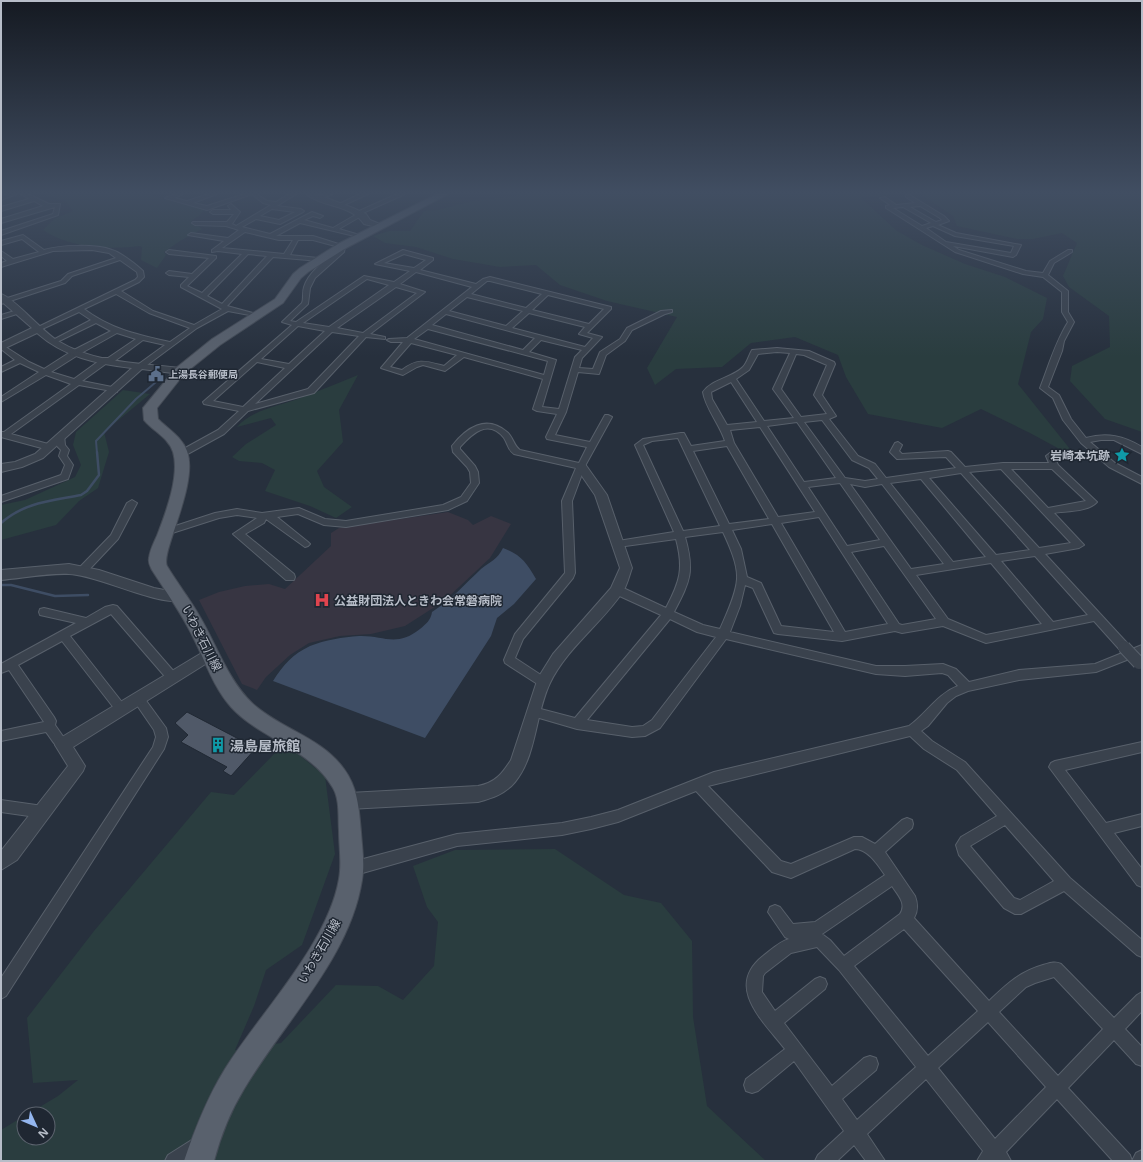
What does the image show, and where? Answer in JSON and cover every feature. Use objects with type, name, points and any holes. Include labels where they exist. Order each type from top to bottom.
[{"type":"main road","points":[[181,454],[174,441],[155,424],[150,414],[153,402],[180,371],[216,342],[279,301],[297,276],[318,260],[338,248]]},
{"type":"main road","name":"いわき石川線","points":[[181,454],[182,476],[166,532],[157,556],[157,562],[180,597],[224,683],[236,700],[254,715],[323,759],[335,771],[343,784],[349,801],[352,869],[342,910],[332,933],[309,972],[243,1066],[219,1107],[204,1140],[199,1161]]},
{"type":"street","points":[[38,248],[43,252]]},
{"type":"street","points":[[1,265],[60,248]]},
{"type":"street","points":[[100,248],[111,251],[121,258],[140,272],[141,277],[137,281],[1,346],[20,360],[43,373],[76,383],[114,390]]},
{"type":"street","points":[[286,256],[291,248]]},
{"type":"street","points":[[342,248],[342,251],[314,275],[307,288],[308,300],[306,304],[285,322],[363,336],[383,338]]},
{"type":"street","points":[[954,248],[962,253],[1025,272],[1045,275],[1066,293],[1065,312],[1071,322],[1060,341],[1058,351],[1044,388],[1056,397],[1067,420],[1084,441],[1112,465],[1142,481]]},
{"type":"street","points":[[977,248],[1013,255],[1016,248]]},
{"type":"street","points":[[208,256],[217,249],[318,260]]},
{"type":"street","points":[[1045,275],[1052,262],[1062,258],[1070,251]]},
{"type":"street","points":[[169,252],[214,257],[183,286],[225,308],[258,316]]},
{"type":"street","points":[[203,296],[247,252]]},
{"type":"street","points":[[181,454],[221,432],[330,330],[414,270],[431,259],[403,252],[378,264],[414,270],[477,286]]},
{"type":"street","points":[[1,253],[12,262]]},
{"type":"street","points":[[1,468],[29,461],[49,447],[140,366],[195,327],[225,308],[272,255]]},
{"type":"street","points":[[2,300],[63,282],[70,275],[121,258]]},
{"type":"street","points":[[169,272],[194,276]]},
{"type":"street","points":[[366,277],[394,285],[422,292],[363,336],[311,391],[244,410],[207,402],[297,324],[366,277]]},
{"type":"street","points":[[462,355],[445,369],[421,362],[415,363],[403,373],[385,368],[409,340],[484,280],[490,279],[609,308],[582,334],[598,337],[579,357],[562,412],[550,437],[592,445]]},
{"type":"street","points":[[116,291],[151,312],[195,327]]},
{"type":"street","points":[[507,329],[546,293]]},
{"type":"street","points":[[466,294],[590,326]]},
{"type":"street","points":[[2,300],[53,342],[75,353],[107,361],[180,371]]},
{"type":"street","points":[[80,309],[95,321],[116,331],[171,344]]},
{"type":"street","points":[[576,370],[596,372],[604,354],[622,340],[629,329],[663,312],[670,311]]},
{"type":"street","points":[[1,317],[18,312]]},
{"type":"street","points":[[444,312],[586,349]]},
{"type":"street","points":[[53,342],[95,321]]},
{"type":"street","points":[[426,326],[552,360],[538,409],[562,412]]},
{"type":"street","points":[[1,400],[75,353],[116,331]]},
{"type":"street","points":[[524,353],[540,337]]},
{"type":"street","points":[[3,435],[142,338]]},
{"type":"street","points":[[391,340],[409,340],[547,378]]},
{"type":"street","points":[[726,428],[832,416],[818,394],[831,364],[806,353],[794,351],[777,350],[755,352],[746,368],[732,378],[709,389],[707,392],[708,399],[726,428],[730,443],[842,637]]},
{"type":"street","points":[[794,351],[777,389],[944,622]]},
{"type":"street","points":[[1,370],[20,360]]},
{"type":"street","points":[[256,360],[291,367]]},
{"type":"street","points":[[732,378],[894,626]]},
{"type":"street","points":[[542,682],[509,660],[519,637],[568,578],[570,573],[567,501],[581,466],[608,417]]},
{"type":"street","points":[[824,417],[855,458],[872,466],[951,566]]},
{"type":"street","points":[[166,532],[218,515],[237,512],[265,516],[299,510],[324,522],[346,524],[437,510],[453,506],[468,495],[475,478],[471,466],[458,453],[456,446],[473,429],[481,427],[500,430],[506,436],[513,450],[517,452],[581,466],[601,495],[626,568],[617,590],[558,658],[542,682],[518,762],[510,776],[502,785],[491,791],[478,794],[349,801]]},
{"type":"street","points":[[3,435],[49,447]]},
{"type":"street","points":[[533,712],[577,724],[632,732],[645,732],[656,724],[723,635],[735,606],[742,579],[736,549],[681,435],[647,440],[641,442],[639,445],[680,535],[685,554],[686,572],[680,591],[668,614],[577,724]]},
{"type":"street","points":[[1084,441],[1100,436],[1125,440],[1142,451]]},
{"type":"street","points":[[1,499],[65,477],[69,466],[63,456],[65,450],[61,446],[61,437]]},
{"type":"street","points":[[688,449],[730,443]]},
{"type":"street","points":[[898,445],[894,452],[900,457],[948,454],[1141,665]]},
{"type":"street","points":[[1046,511],[1083,506],[1092,502],[1054,466],[1050,456]]},
{"type":"street","points":[[802,485],[842,480],[865,484],[962,469],[1003,466],[1054,466]]},
{"type":"street","points":[[909,573],[1080,545],[1003,466]]},
{"type":"street","points":[[922,475],[1050,626]]},
{"type":"street","points":[[82,571],[115,537],[132,503]]},
{"type":"street","points":[[618,544],[821,514]]},
{"type":"street","points":[[265,516],[305,544]]},
{"type":"street","points":[[265,516],[261,521],[238,534],[290,577]]},
{"type":"street","points":[[844,550],[886,542]]},
{"type":"street","points":[[1,575],[53,569],[82,571],[154,593],[180,597]]},
{"type":"street","points":[[742,579],[757,586],[778,630],[842,637],[894,626],[902,629],[944,622],[986,639],[1097,617]]},
{"type":"street","points":[[617,590],[701,629],[876,670],[905,671],[943,668],[952,672],[967,687]]},
{"type":"street","points":[[1,860],[11,854],[77,766],[49,726],[50,721],[6,667],[113,609],[172,677]]},
{"type":"street","points":[[44,612],[87,622]]},
{"type":"street","points":[[63,635],[121,709]]},
{"type":"street","points":[[352,869],[458,840],[562,829],[618,816],[697,784],[912,730],[924,722],[943,700],[952,693],[967,687],[1019,675],[1096,668],[1142,649]]},
{"type":"street","points":[[63,745],[210,654]]},
{"type":"street","points":[[1,991],[158,749],[162,737],[160,728],[138,698]]},
{"type":"street","points":[[1,736],[49,726]]},
{"type":"street","points":[[912,730],[928,745],[956,761],[1065,883],[1142,950]]},
{"type":"street","points":[[1142,747],[1055,767],[1142,880]]},
{"type":"street","points":[[697,784],[777,867],[783,870],[791,871],[854,843],[862,843],[876,852],[910,901],[910,912],[905,919],[844,965]]},
{"type":"street","points":[[1,806],[43,812]]},
{"type":"street","points":[[1006,817],[966,841],[963,845],[964,850],[1009,903],[1015,907],[1021,907],[1065,883]]},
{"type":"street","points":[[1103,830],[1142,820]]},
{"type":"street","points":[[876,852],[907,824]]},
{"type":"street","points":[[775,912],[790,932],[817,929],[894,877]]},
{"type":"street","points":[[905,919],[1124,1161]]},
{"type":"street","points":[[876,1161],[796,1050],[760,1007],[754,992],[756,974],[760,968],[788,946],[818,940],[822,942],[837,960],[844,965],[926,1068],[994,1158],[1057,1088],[1142,1000]]},
{"type":"street","points":[[824,1161],[988,1011],[1021,982],[1032,976],[1056,969],[1142,1058]]},
{"type":"street","points":[[773,1022],[820,984]]},
{"type":"street","points":[[752,1085],[796,1050]]},
{"type":"street","points":[[831,1098],[870,1064]]},
{"type":"street","points":[[174,1161],[204,1140]]},
{"type":"shaded area","points":[[142,248],[169,248],[164,252],[166,255],[157,268],[141,260]]},
{"type":"shaded area","points":[[420,248],[929,248],[965,264],[1005,277],[1047,298],[1043,319],[1031,332],[1018,384],[1078,459],[981,409],[942,428],[868,414],[846,377],[838,355],[795,337],[751,343],[722,367],[676,369],[655,385],[647,368],[677,317],[607,301],[560,285],[536,265],[500,267],[453,259]]},
{"type":"shaded area","points":[[1075,248],[1142,248],[1142,432],[1105,419],[1070,381],[1072,366],[1110,347],[1109,316],[1069,287],[1063,276]]},
{"type":"shaded area","points":[[358,375],[339,410],[343,442],[317,471],[324,487],[352,507],[336,518],[310,506],[265,491],[275,470],[262,463],[239,461],[232,457],[246,444],[276,425],[271,418],[237,427],[243,421],[259,412]]},
{"type":"shaded area","points":[[123,390],[150,394],[104,432],[109,452],[98,488],[79,501],[56,525],[1,540],[1,505],[25,500],[75,477],[81,465],[73,445],[76,432]]},
{"type":"shaded area","name":"公益財団法人ときわ会常磐病院","points":[[448,512],[468,520],[473,525],[491,516],[511,524],[490,558],[444,601],[405,626],[371,634],[340,636],[309,643],[290,655],[266,677],[257,690],[242,684],[199,600],[219,592],[245,586],[269,584],[285,589],[331,546],[331,533],[339,528]]},
{"type":"shaded area","points":[[292,749],[325,776],[335,854],[302,945],[266,970],[254,1006],[235,1050],[281,1043],[336,985],[378,986],[403,1000],[434,966],[438,922],[427,907],[413,866],[455,850],[555,849],[624,895],[661,903],[692,941],[693,1017],[707,1106],[766,1161],[1,1161],[1,1130],[16,1121],[16,1146],[56,1146],[56,1106],[41,1106],[58,1096],[78,1080],[33,1083],[27,1018],[94,931],[211,792],[234,795],[276,752]]},
{"type":"water","points":[[503,548],[519,556],[536,579],[514,604],[497,618],[491,636],[425,738],[273,681],[293,656],[316,644],[353,636],[396,639],[411,635],[426,624],[431,617],[432,612],[452,597],[481,569],[496,558]]},
{"type":"building","name":"湯島屋旅館","points":[[187,712],[256,748],[231,776],[223,771],[227,767],[181,742],[188,735],[175,723]]},
{"type":"waterway","points":[[97,453],[96,441],[136,399],[156,382]]},
{"type":"waterway","points":[[1,523],[10,516],[29,506],[81,495],[87,491],[99,475],[97,452]]},
{"type":"waterway","points":[[1,585],[11,585],[55,596],[88,595]]},
{"type":"place","name":"上湯長谷郵便局","points":[[156,374]]},
{"type":"place","name":"岩崎本坑跡","points":[[1122,455]]},
{"type":"place","name":"公益財団法人ときわ会常磐病院","points":[[322,600]]},
{"type":"place","name":"湯島屋旅館","points":[[218,745]]}]
